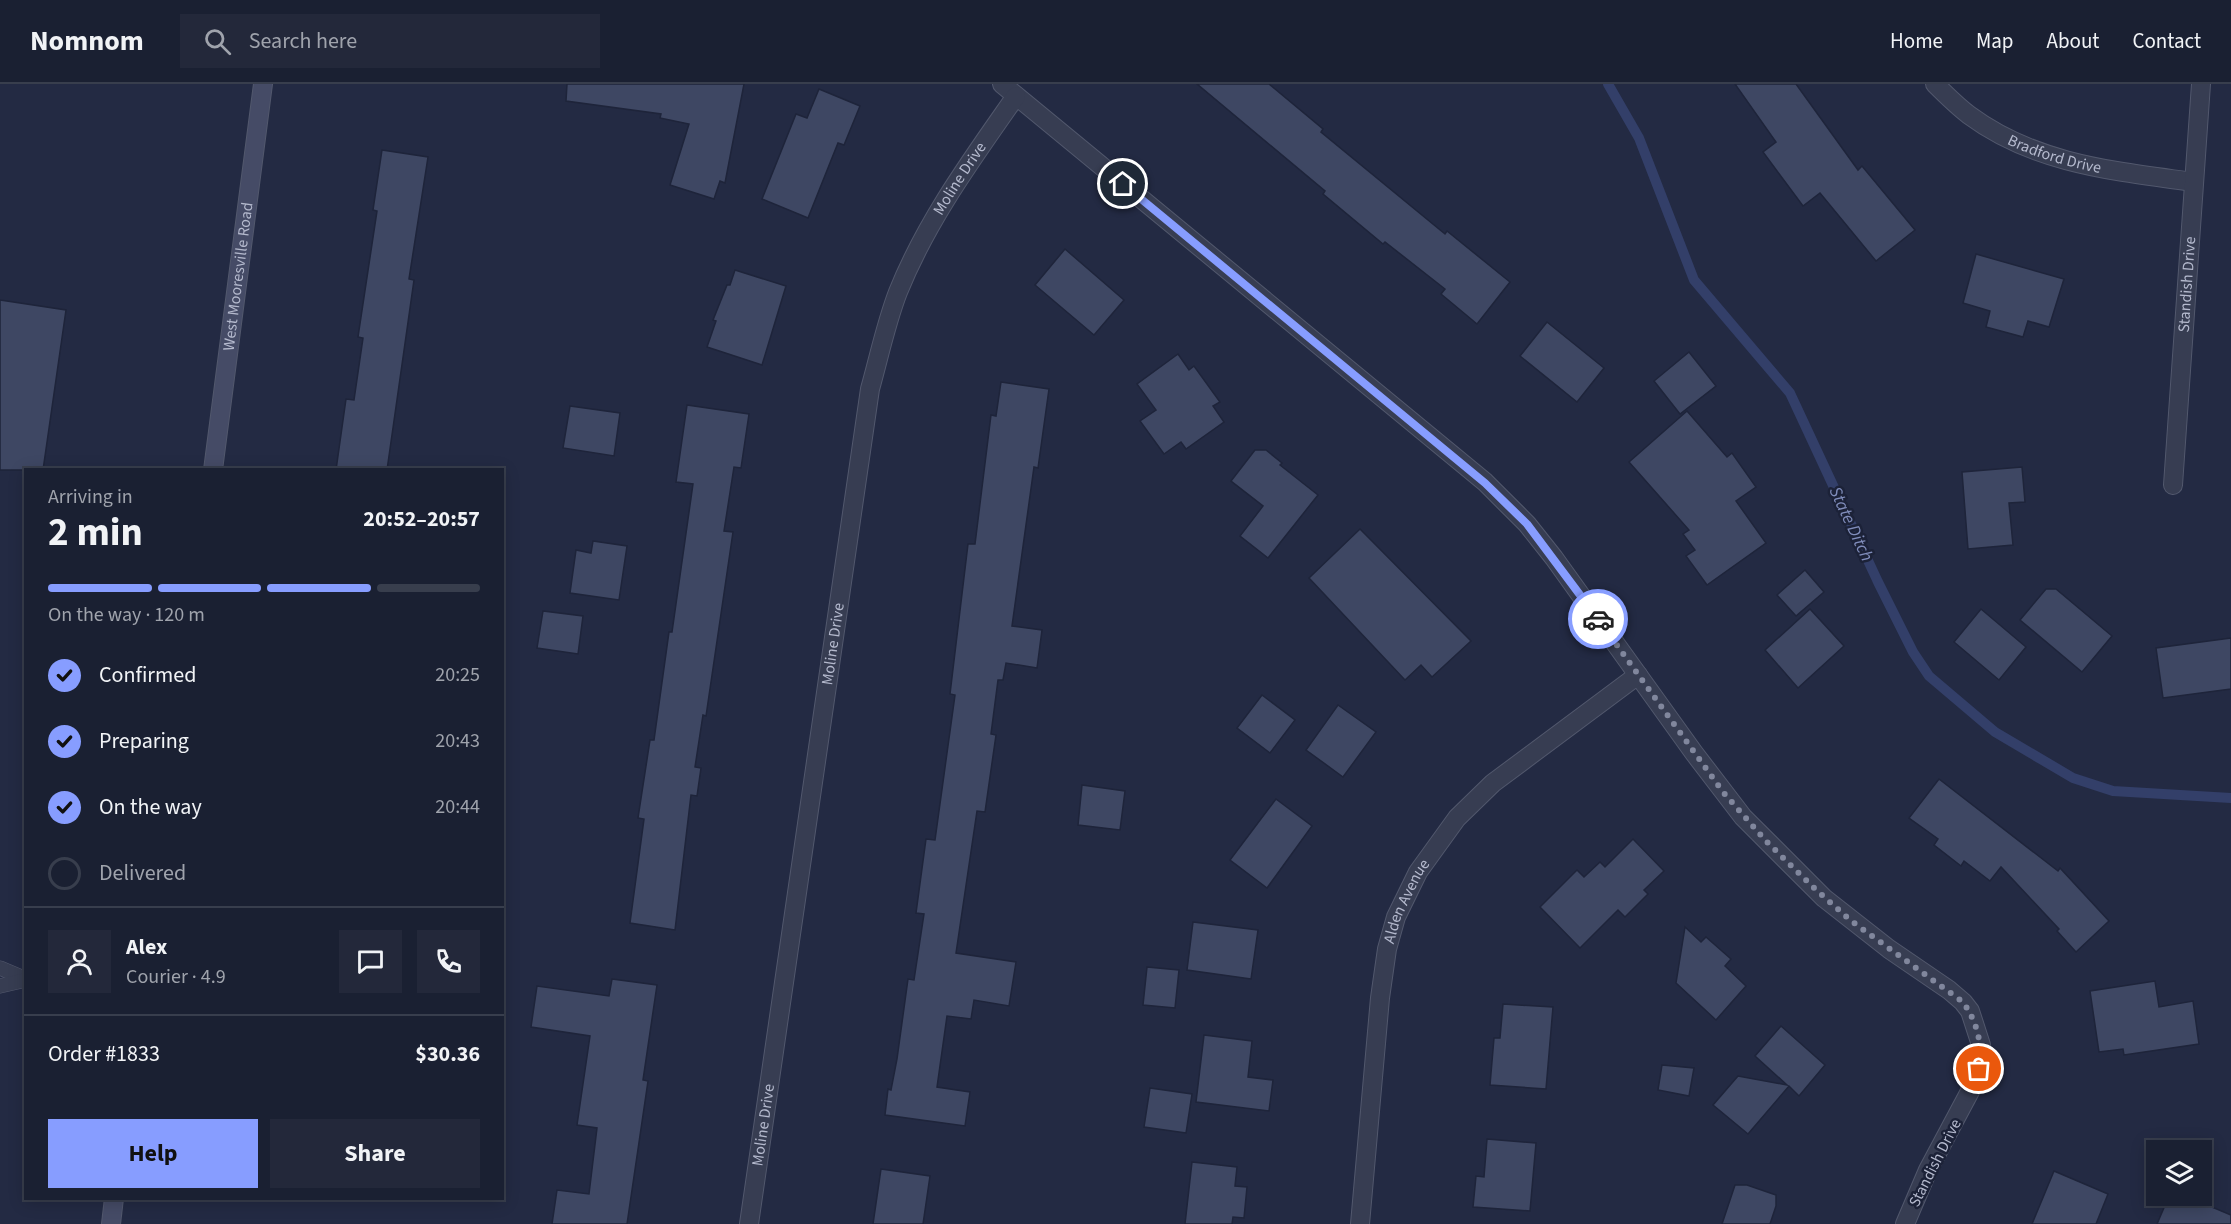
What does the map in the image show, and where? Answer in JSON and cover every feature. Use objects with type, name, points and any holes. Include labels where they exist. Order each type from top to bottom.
[{"type":"main road","name":"West Mooresville Road","points":[[213,468],[264,84]]},
{"type":"main road","points":[[111,1224],[114,1200]]},
{"type":"street","name":"Bradford Drive","points":[[1935,84],[1970,116],[2011,141],[2040,154],[2094,168],[2193,183]]},
{"type":"street","name":"Standish Drive","points":[[2173,485],[2200,84]]},
{"type":"street","points":[[1009,90],[1485,483],[1527,524],[1638,675]]},
{"type":"street","name":"Moline Drive","points":[[749,1224],[870,389],[898,293],[929,228],[1009,90]]},
{"type":"street","name":"Standish Drive","points":[[1638,675],[1723,792],[1766,841],[1809,884],[1850,920],[1958,997],[1970,1011],[1981,1046],[1976,1080],[1928,1170],[1905,1224]]},
{"type":"street","name":"Alden Avenue","points":[[1360,1224],[1380,998],[1387,949],[1396,917],[1418,872],[1457,818],[1492,783],[1638,675]]},
{"type":"lane","points":[[0,968],[24,979]]},
{"type":"lane","points":[[0,986],[24,980]]},
{"type":"building","points":[[567,84],[744,84],[725,183],[720,181],[714,199],[670,185],[689,124],[660,118],[661,114],[566,101]]},
{"type":"building","points":[[1197,84],[1269,84],[1323,129],[1321,132],[1445,234],[1447,231],[1510,282],[1477,324],[1441,294],[1445,289],[1385,242],[1383,244],[1323,194],[1325,191]]},
{"type":"building","points":[[1735,84],[1796,84],[1858,170],[1862,166],[1915,230],[1876,261],[1820,193],[1803,206],[1763,152],[1776,142]]},
{"type":"building","points":[[819,89],[860,106],[844,145],[838,143],[808,218],[762,199],[796,114],[807,118]]},
{"type":"building","points":[[382,150],[428,157],[409,279],[414,280],[387,468],[336,468],[346,399],[354,400],[363,338],[358,337],[377,211],[373,210]]},
{"type":"building","points":[[1065,249],[1124,300],[1094,335],[1035,285]]},
{"type":"building","points":[[1976,254],[2064,279],[2049,327],[2028,321],[2023,337],[1986,327],[1990,311],[1963,303]]},
{"type":"building","points":[[735,270],[786,286],[762,365],[707,347],[716,321],[713,320]]},
{"type":"building","points":[[0,300],[66,310],[43,468],[0,470]]},
{"type":"building","points":[[1547,322],[1604,368],[1577,402],[1520,356]]},
{"type":"building","points":[[1689,352],[1716,386],[1680,414],[1654,381]]},
{"type":"building","points":[[1178,354],[1189,370],[1194,366],[1220,402],[1213,406],[1224,422],[1186,449],[1181,442],[1164,454],[1140,421],[1156,410],[1137,384]]},
{"type":"building","points":[[1001,382],[1049,389],[1038,468],[1034,467],[1012,626],[1042,630],[1037,668],[1006,663],[1003,680],[998,680],[991,734],[996,735],[985,812],[977,811],[956,953],[1016,962],[1009,1006],[974,1000],[971,1019],[947,1016],[937,1087],[970,1092],[965,1126],[885,1115],[888,1089],[891,1090],[897,1059],[908,979],[914,980],[924,914],[916,913],[926,839],[935,840],[955,695],[950,694],[968,544],[975,544],[991,415],[996,416]]},
{"type":"building","points":[[687,405],[749,414],[741,468],[734,467],[724,531],[733,532],[706,716],[703,715],[695,767],[701,768],[697,796],[691,795],[675,930],[630,923],[644,819],[638,818],[650,740],[654,740],[669,632],[672,632],[693,484],[676,482]]},
{"type":"building","points":[[570,406],[620,413],[614,456],[563,448]]},
{"type":"building","points":[[1687,411],[1727,457],[1732,453],[1756,487],[1736,501],[1766,543],[1707,585],[1686,556],[1695,550],[1683,534],[1689,530],[1629,462]]},
{"type":"building","points":[[1255,450],[1266,450],[1282,463],[1280,465],[1318,495],[1268,558],[1240,536],[1263,506],[1231,481]]},
{"type":"building","points":[[2022,467],[2025,502],[2009,503],[2013,545],[1968,549],[1962,472]]},
{"type":"building","points":[[1360,529],[1471,641],[1432,677],[1421,665],[1405,680],[1309,578]]},
{"type":"building","points":[[593,541],[627,546],[619,600],[570,593],[576,550],[591,553]]},
{"type":"building","points":[[1805,570],[1824,592],[1796,616],[1777,595]]},
{"type":"building","points":[[2046,589],[2056,589],[2112,636],[2082,672],[2020,620]]},
{"type":"building","points":[[1810,609],[1844,646],[1798,688],[1765,650]]},
{"type":"building","points":[[1981,609],[2026,647],[1999,680],[1954,642]]},
{"type":"building","points":[[543,611],[583,616],[578,654],[537,648]]},
{"type":"building","points":[[2231,638],[2231,689],[2163,698],[2156,648]]},
{"type":"building","points":[[1262,695],[1295,720],[1270,753],[1237,728]]},
{"type":"building","points":[[1338,705],[1376,732],[1343,777],[1306,750]]},
{"type":"building","points":[[1939,779],[2058,871],[2060,868],[2109,921],[2076,952],[2057,931],[2059,929],[2001,867],[1990,881],[1964,861],[1961,866],[1934,845],[1938,839],[1909,818]]},
{"type":"building","points":[[1082,785],[1125,791],[1120,830],[1078,825]]},
{"type":"building","points":[[1276,799],[1312,826],[1267,888],[1230,860]]},
{"type":"building","points":[[1633,839],[1664,871],[1644,890],[1648,894],[1625,917],[1618,910],[1580,948],[1540,907],[1577,870],[1584,877],[1600,862],[1605,867]]},
{"type":"building","points":[[1193,922],[1258,930],[1251,979],[1187,970]]},
{"type":"building","points":[[1685,927],[1701,942],[1706,937],[1731,959],[1725,966],[1746,986],[1716,1020],[1676,983]]},
{"type":"building","points":[[1147,967],[1179,970],[1175,1008],[1143,1005]]},
{"type":"building","points":[[612,979],[657,985],[643,1080],[648,1081],[627,1224],[552,1224],[557,1190],[589,1194],[597,1128],[577,1125],[590,1036],[531,1027],[537,986],[609,996]]},
{"type":"building","points":[[2155,981],[2159,1007],[2193,1001],[2199,1044],[2124,1055],[2123,1049],[2099,1052],[2090,991]]},
{"type":"building","points":[[1503,1004],[1553,1007],[1546,1089],[1490,1085],[1494,1038],[1500,1038]]},
{"type":"building","points":[[1781,1026],[1825,1065],[1799,1096],[1789,1086],[1748,1134],[1713,1105],[1738,1076],[1787,1085],[1755,1056]]},
{"type":"building","points":[[1204,1035],[1252,1041],[1248,1077],[1273,1080],[1269,1111],[1196,1102]]},
{"type":"building","points":[[1662,1065],[1694,1068],[1689,1096],[1658,1090]]},
{"type":"building","points":[[1150,1088],[1192,1094],[1186,1133],[1144,1127]]},
{"type":"building","points":[[1487,1139],[1536,1143],[1530,1211],[1473,1207],[1476,1176],[1484,1177]]},
{"type":"building","points":[[1192,1162],[1237,1167],[1235,1186],[1247,1187],[1244,1218],[1233,1217],[1232,1224],[1185,1224]]},
{"type":"building","points":[[881,1169],[930,1176],[923,1224],[873,1224]]},
{"type":"building","points":[[2054,1171],[2108,1194],[2096,1224],[2032,1224]]},
{"type":"building","points":[[1735,1185],[1747,1185],[1776,1195],[1776,1206],[1770,1224],[1722,1224]]},
{"type":"building","points":[[2165,1206],[2210,1206],[2231,1215],[2231,1224],[2157,1224]]},
{"type":"waterway","name":"State Ditch","points":[[1608,84],[1639,138],[1694,280],[1790,393],[1878,582],[1913,652],[1929,676],[1995,732],[2073,778],[2113,791],[2231,798]]},
{"type":"way so far","points":[[1598,619],[1743,817],[1824,898],[1850,920],[1963,1002],[1970,1011],[1978,1033],[1981,1046],[1979,1069]]},
{"type":"route","points":[[1123,184],[1485,483],[1527,524],[1598,619]]}]
